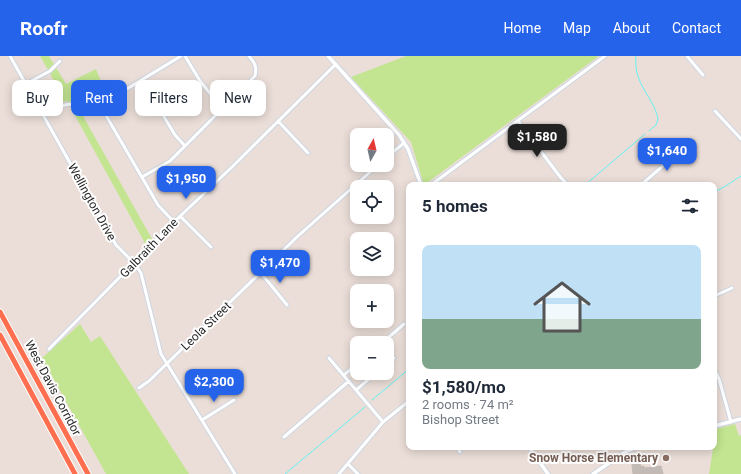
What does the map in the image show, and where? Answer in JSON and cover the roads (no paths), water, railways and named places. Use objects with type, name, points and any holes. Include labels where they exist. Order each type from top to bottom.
[{"type":"highway","name":"West Davis Corridor","points":[[0,312],[88,474]]},
{"type":"highway","name":"West Davis Corridor","points":[[0,335],[75,474]]},
{"type":"street","name":"Wellington Drive","points":[[10,56],[24,80]]},
{"type":"street","points":[[142,80],[181,56]]},
{"type":"street","points":[[185,56],[200,81],[210,93]]},
{"type":"street","points":[[249,56],[255,62],[257,70],[255,76],[251,80]]},
{"type":"street","points":[[328,56],[404,143],[420,182]]},
{"type":"street","points":[[435,182],[605,56]]},
{"type":"street","points":[[687,56],[703,75]]},
{"type":"street","points":[[33,80],[50,71],[60,61]]},
{"type":"street","name":"Galbraith Lane","points":[[49,349],[180,216],[336,64]]},
{"type":"street","points":[[715,111],[741,139]]},
{"type":"street","name":"Wellington Drive","points":[[44,116],[116,245],[134,263],[144,282],[161,354],[235,474]]},
{"type":"street","points":[[106,116],[158,205],[174,222]]},
{"type":"street","points":[[164,116],[175,135],[185,146]]},
{"type":"street","points":[[142,177],[170,161],[216,116]]},
{"type":"street","points":[[278,121],[308,153]]},
{"type":"street","points":[[518,121],[565,182]]},
{"type":"street","points":[[394,151],[404,143]]},
{"type":"street","points":[[644,182],[673,157],[691,154]]},
{"type":"street","name":"Leola Street","points":[[139,388],[167,364],[298,236],[370,172]]},
{"type":"street","points":[[180,216],[211,247]]},
{"type":"street","points":[[261,272],[287,305]]},
{"type":"street","points":[[717,295],[732,288]]},
{"type":"street","points":[[390,336],[404,324]]},
{"type":"street","points":[[329,358],[383,422]]},
{"type":"street","points":[[344,375],[350,370]]},
{"type":"street","points":[[717,375],[731,422]]},
{"type":"street","points":[[356,390],[368,380]]},
{"type":"street","points":[[284,437],[349,381]]},
{"type":"street","points":[[202,420],[234,400]]},
{"type":"street","points":[[339,474],[367,439],[383,422],[406,403]]},
{"type":"street","points":[[717,425],[741,419]]},
{"type":"street","points":[[531,450],[548,474]]},
{"type":"street","points":[[594,474],[630,450]]},
{"type":"street","points":[[348,464],[358,474]]},
{"type":"waterway","points":[[636,56],[637,75],[652,103],[658,119],[656,125],[649,131]]},
{"type":"waterway","points":[[589,182],[645,134]]},
{"type":"waterway","points":[[717,190],[741,176]]},
{"type":"waterway","points":[[372,400],[406,372]]},
{"type":"waterway","points":[[285,474],[365,407]]},
{"type":"place","name":"Snow Horse Elementary","points":[[666,458]]}]
